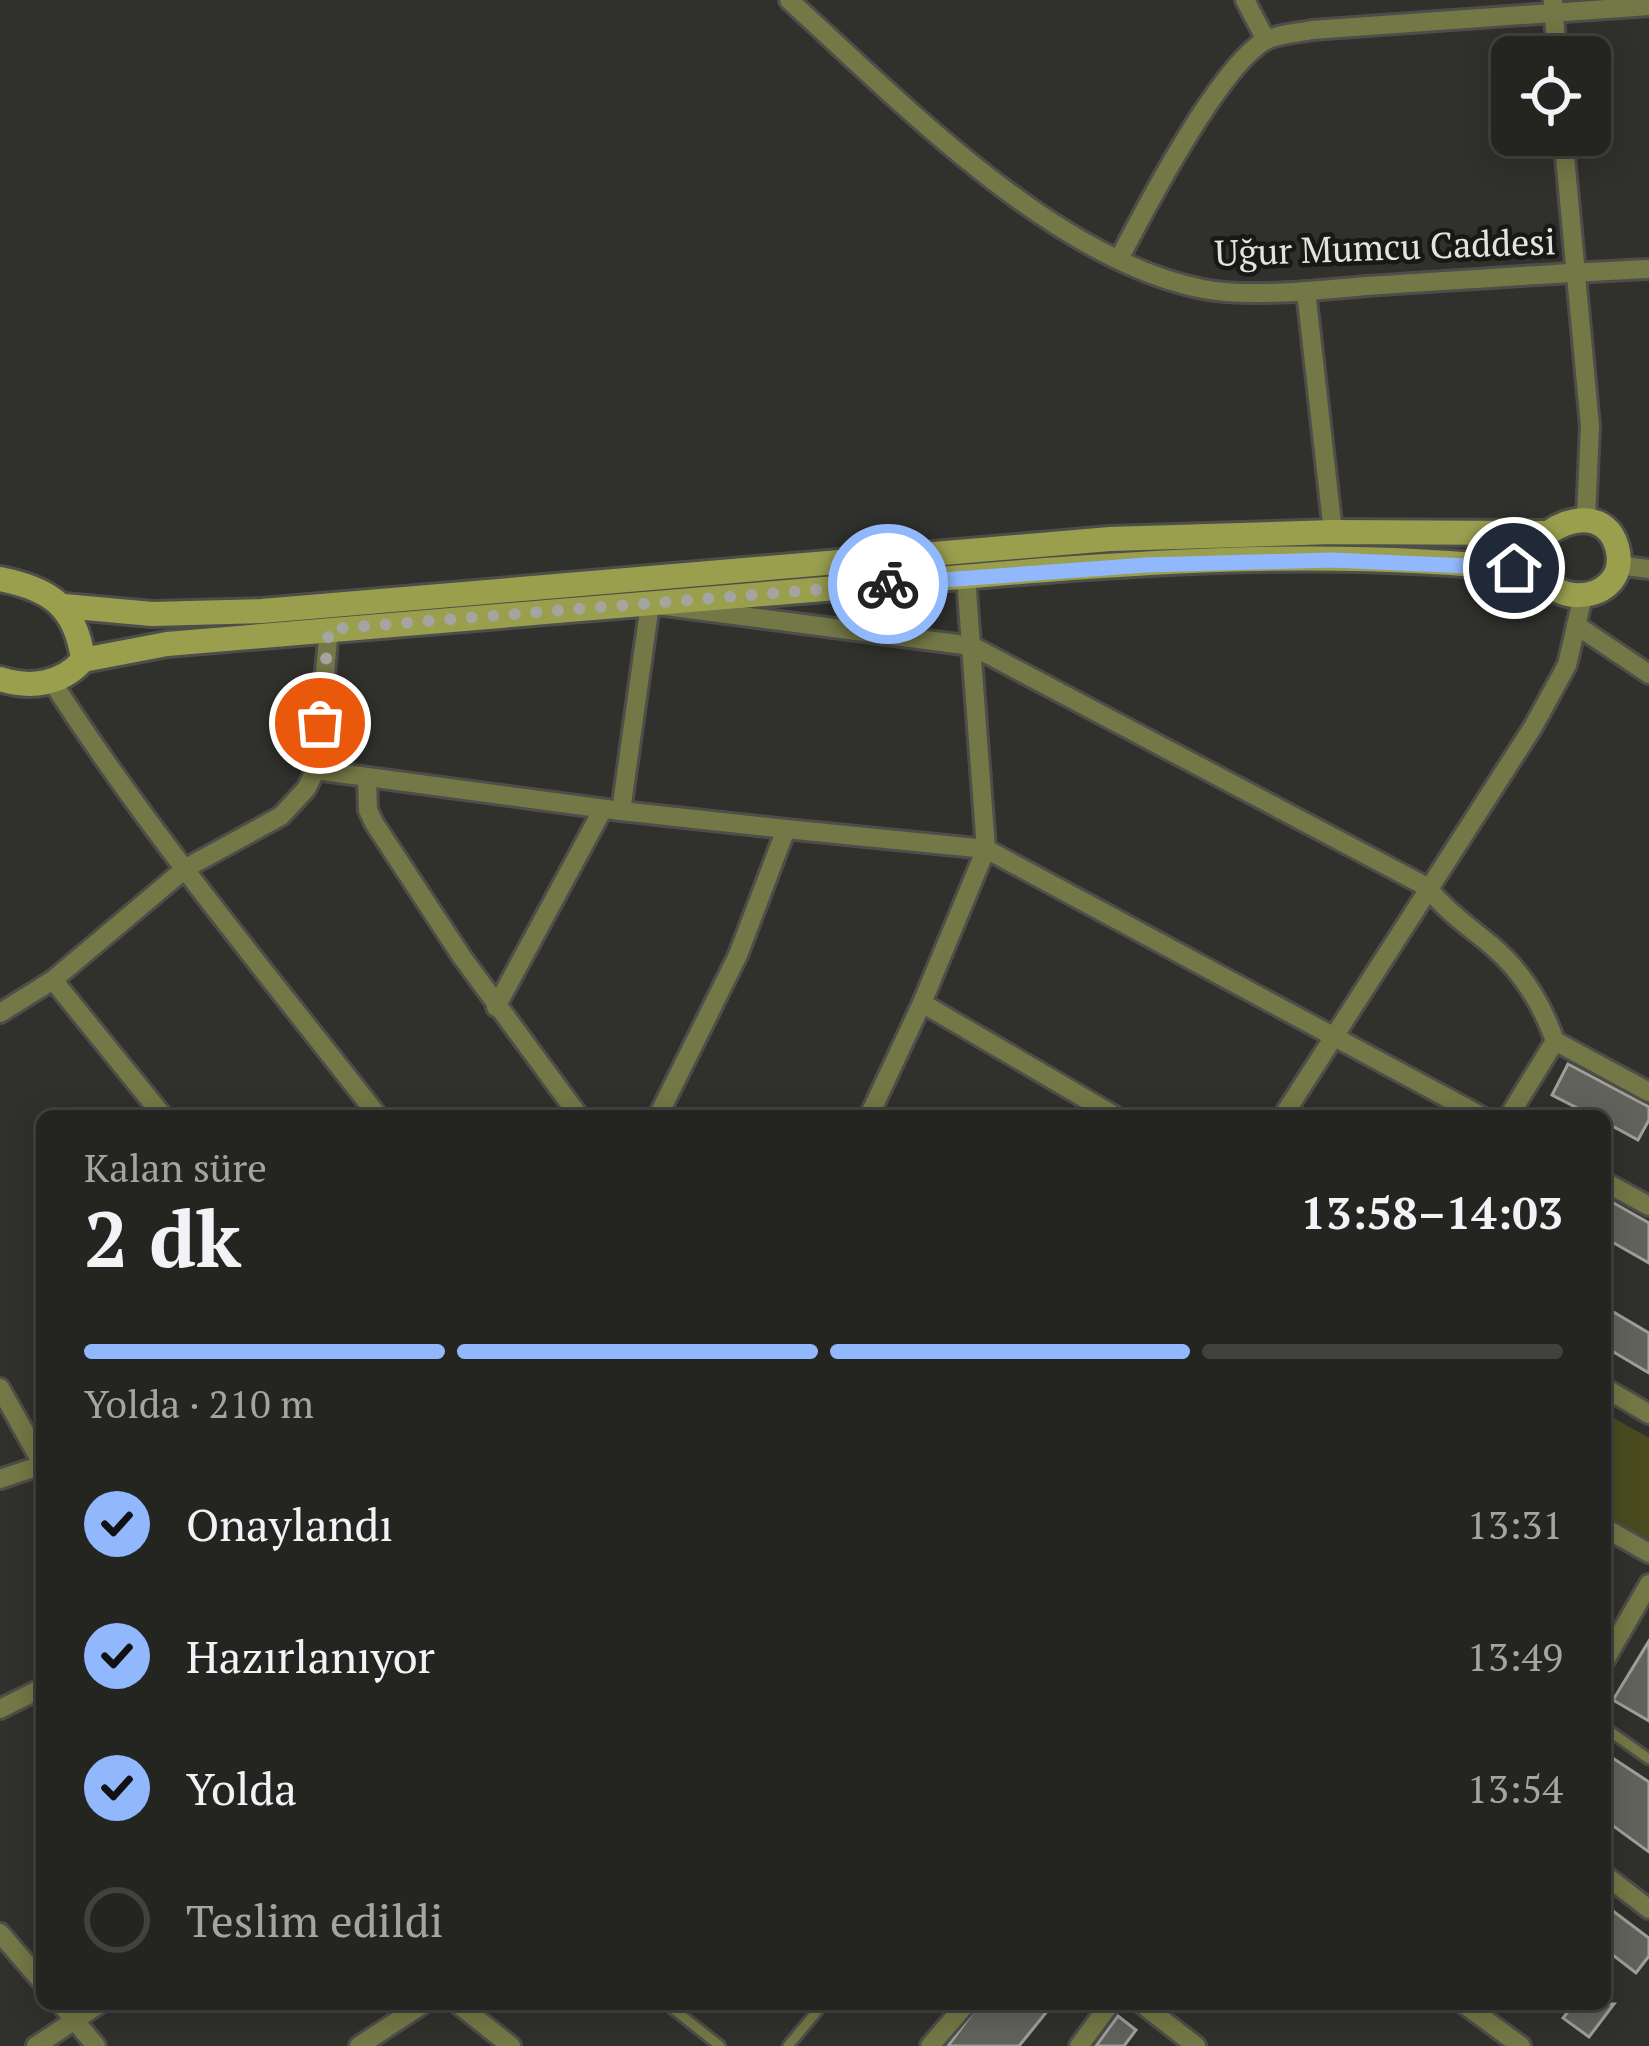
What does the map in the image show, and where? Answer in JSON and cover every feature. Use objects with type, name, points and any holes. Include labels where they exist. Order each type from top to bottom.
[{"type":"street","name":"Uğur Mumcu Caddesi","points":[[789,0],[1007,189],[1119,260],[1205,290],[1306,291],[1649,269]]},
{"type":"street","points":[[1245,0],[1266,40]]},
{"type":"street","points":[[1119,260],[1164,173],[1236,67],[1266,40],[1312,30],[1553,6],[1649,5]]},
{"type":"street","points":[[1553,6],[1555,36]]},
{"type":"street","points":[[1565,156],[1590,426],[1586,519]]},
{"type":"street","points":[[1306,291],[1333,532]]},
{"type":"street","points":[[64,606],[152,614],[262,611],[1087,540],[1333,532],[1548,532],[1565,521],[1586,519],[1605,528],[1617,544],[1618,565],[1610,584],[1593,595],[1572,597],[1554,588],[1541,572],[1540,551],[1548,532]]},
{"type":"street","points":[[0,679],[51,680],[69,676],[83,659],[167,644],[966,577],[1146,565],[1332,560],[1485,565],[1541,572]]},
{"type":"street","points":[[1618,565],[1649,569]]},
{"type":"street","points":[[872,1110],[986,849],[966,577]]},
{"type":"street","points":[[1,579],[46,594],[64,606],[80,632],[83,659]]},
{"type":"street","points":[[1286,1110],[1533,727],[1567,665],[1583,596]]},
{"type":"street","points":[[650,604],[972,646],[1427,887],[1444,908],[1510,963],[1537,1000],[1555,1041],[1649,1092]]},
{"type":"street","points":[[496,1006],[612,810],[650,604]]},
{"type":"street","points":[[1576,625],[1649,674]]},
{"type":"street","points":[[0,1013],[53,980],[186,868],[281,816],[306,789],[316,770],[329,629]]},
{"type":"street","points":[[51,680],[92,743],[373,1110]]},
{"type":"street","points":[[316,770],[612,810],[986,849],[1470,1110]]},
{"type":"street","points":[[367,777],[368,810],[374,823],[496,1006],[574,1110]]},
{"type":"street","points":[[661,1110],[738,955],[786,829]]},
{"type":"street","points":[[53,980],[158,1110]]},
{"type":"street","points":[[922,1003],[1105,1110]]},
{"type":"street","points":[[1513,1110],[1555,1041]]},
{"type":"street","points":[[1611,1185],[1649,1206]]},
{"type":"street","points":[[0,1388],[36,1453]]},
{"type":"street","points":[[1611,1392],[1649,1414]]},
{"type":"street","points":[[0,1479],[36,1466]]},
{"type":"street","points":[[1611,1531],[1649,1553]]},
{"type":"street","points":[[1611,1650],[1649,1584]]},
{"type":"street","points":[[0,1709],[36,1691]]},
{"type":"street","points":[[1611,1880],[1649,1909]]},
{"type":"street","points":[[0,1933],[36,1975]]},
{"type":"street","points":[[66,2010],[96,2046]]},
{"type":"street","points":[[36,2046],[91,2010]]},
{"type":"street","points":[[359,2046],[413,2010]]},
{"type":"street","points":[[466,2010],[511,2046]]},
{"type":"street","points":[[930,2046],[961,2010]]},
{"type":"street","points":[[1078,2046],[1105,2010]]},
{"type":"street","points":[[1150,2010],[1196,2046]]},
{"type":"street","points":[[1472,2010],[1522,2046]]},
{"type":"lane","points":[[1611,1732],[1649,1759]]},
{"type":"lane","points":[[674,2010],[719,2046]]},
{"type":"lane","points":[[788,2046],[818,2010]]},
{"type":"green space","points":[[1611,1416],[1649,1438],[1649,1542],[1611,1521]]},
{"type":"building","points":[[1568,1064],[1649,1107],[1649,1120],[1638,1140],[1611,1125],[1611,1110],[1581,1110],[1552,1095]]},
{"type":"building","points":[[1611,1201],[1649,1223],[1649,1263],[1611,1241]]},
{"type":"building","points":[[1611,1311],[1649,1333],[1649,1373],[1611,1351]]},
{"type":"building","points":[[1649,1641],[1649,1721],[1613,1700]]},
{"type":"building","points":[[1611,1757],[1649,1782],[1649,1852],[1611,1824]]},
{"type":"building","points":[[1611,1910],[1649,1938],[1649,1956],[1636,1973],[1611,1954]]},
{"type":"building","points":[[975,2010],[1048,2010],[1019,2046],[948,2046]]},
{"type":"building","points":[[1569,2010],[1609,2010],[1589,2037],[1563,2018]]},
{"type":"building","points":[[1118,2016],[1136,2030],[1124,2046],[1096,2046]]},
{"type":"way so far","points":[[320,723],[329,629],[888,584]]},
{"type":"route","points":[[888,584],[1146,565],[1332,560],[1514,568]]}]
